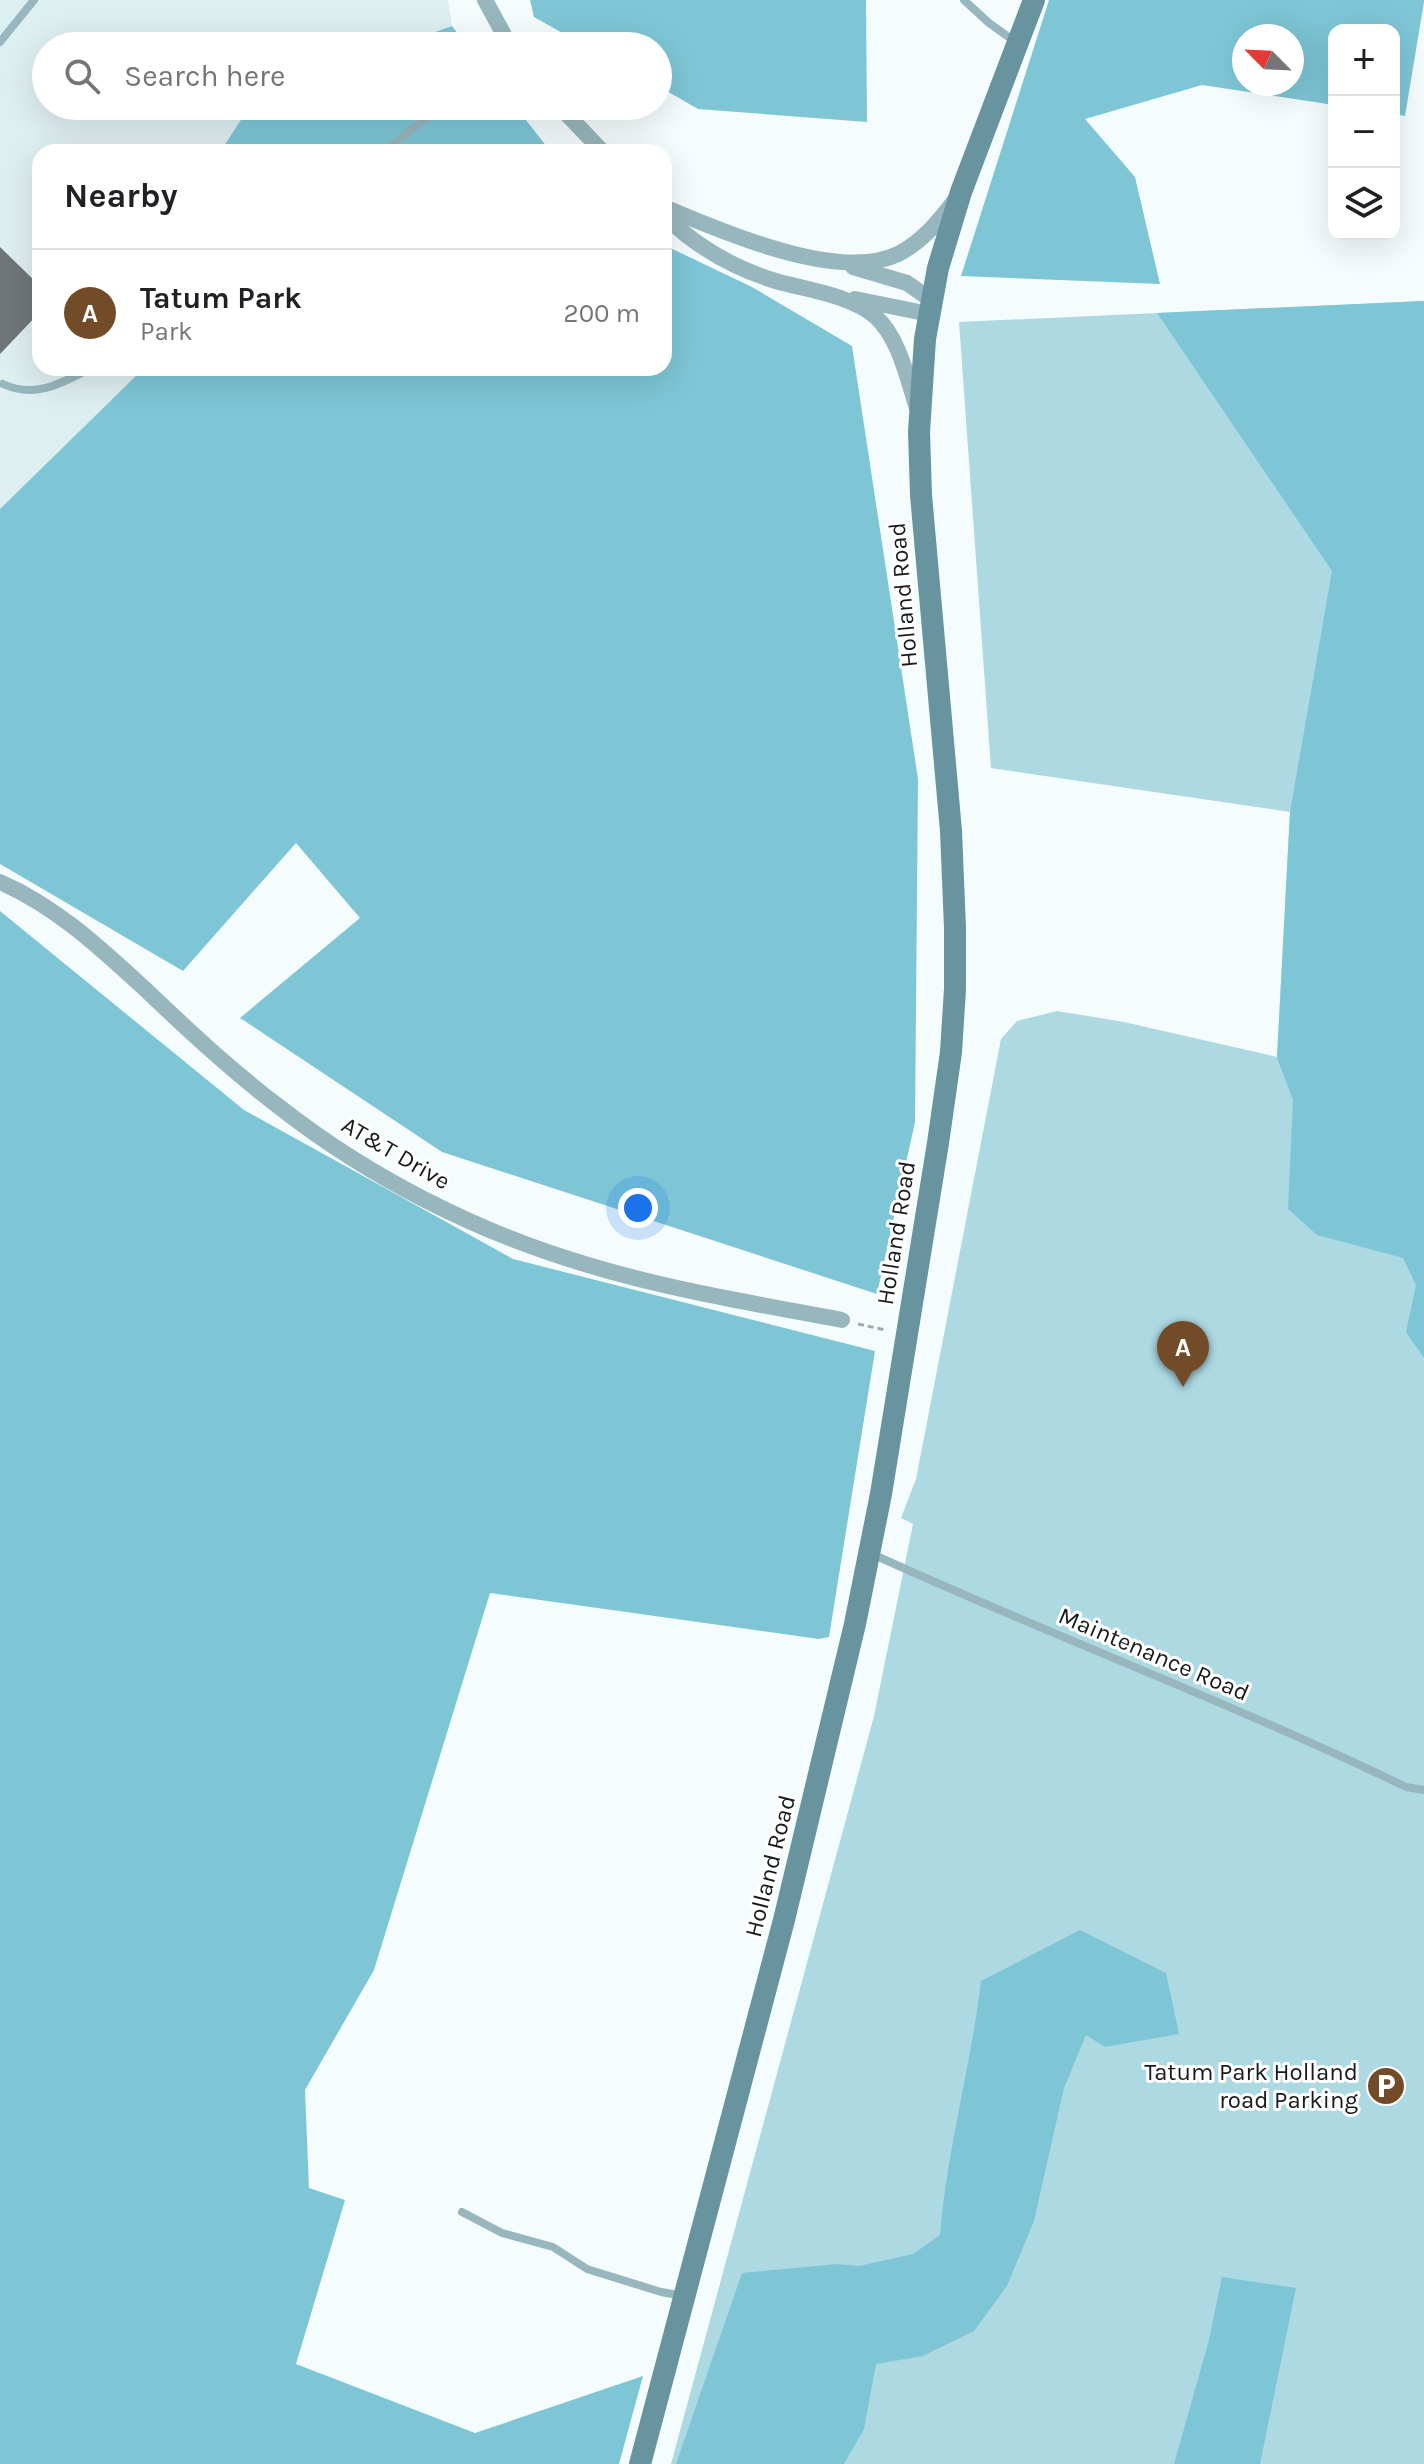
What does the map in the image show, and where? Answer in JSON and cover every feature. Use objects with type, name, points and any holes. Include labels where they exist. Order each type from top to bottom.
[{"type":"street","points":[[485,0],[502,32]]},
{"type":"street","name":"Holland Road","points":[[640,2464],[784,1920],[855,1624],[870,1552],[951,1052],[955,989],[951,831],[921,495],[919,414],[930,307],[961,192],[1018,43],[1030,1]]},
{"type":"street","points":[[572,120],[595,144]]},
{"type":"street","points":[[833,262],[880,261],[899,254],[937,224],[961,192]]},
{"type":"street","points":[[672,210],[737,238],[907,283],[930,307]]},
{"type":"street","points":[[672,223],[724,261],[776,281],[826,293],[930,307]]},
{"type":"street","points":[[826,293],[869,313],[881,323],[893,344],[919,414]]},
{"type":"street","name":"AT&T Drive","points":[[0,882],[69,921],[230,1069],[284,1112],[360,1163],[425,1199],[492,1231],[587,1265],[688,1290],[842,1320]]},
{"type":"lane","points":[[0,42],[34,0]]},
{"type":"lane","points":[[964,0],[989,23],[1018,43]]},
{"type":"lane","points":[[394,144],[424,120]]},
{"type":"lane","points":[[3,384],[18,391],[34,392],[76,376]]},
{"type":"lane","name":"Maintenance Road","points":[[870,1552],[981,1604],[1141,1669],[1406,1787],[1424,1790]]},
{"type":"lane","points":[[462,2212],[502,2233],[553,2247],[587,2269],[661,2292],[685,2296]]},
{"type":"path","points":[[842,1320],[906,1335]]},
{"type":"shaded area","points":[[0,0],[448,0],[452,26],[435,32],[32,32],[32,120],[241,120],[225,144],[32,144],[32,376],[136,376],[0,509]]},
{"type":"shaded area","points":[[530,0],[866,0],[867,122],[698,109],[672,94],[672,32],[561,32],[534,17]]},
{"type":"shaded area","points":[[1049,0],[1424,0],[1405,116],[1400,115],[1400,24],[1328,24],[1328,104],[1275,96],[1304,96],[1304,24],[1232,24],[1232,90],[1202,85],[1085,119],[1135,177],[1160,284],[961,276]]},
{"type":"shaded area","points":[[452,26],[456,32],[435,32]]},
{"type":"shaded area","points":[[241,120],[526,120],[545,144],[225,144]]},
{"type":"shaded area","points":[[672,249],[752,287],[852,346],[918,779],[915,1122],[877,1294],[442,1152],[240,1018],[360,918],[296,843],[183,971],[0,864],[0,509],[136,376],[672,376]]},
{"type":"shaded area","points":[[1424,301],[1424,2464],[671,2464],[874,1716],[913,1524],[901,1518],[916,1479],[1001,1039],[1017,1021],[1057,1011],[1124,1022],[1277,1057],[1290,812],[991,768],[959,322]]},
{"type":"shaded area","points":[[1424,301],[1424,1358],[1406,1332],[1416,1285],[1403,1258],[1317,1235],[1288,1209],[1293,1100],[1277,1058],[1290,812],[1332,571],[1157,313]]},
{"type":"shaded area","points":[[0,911],[244,1110],[513,1259],[875,1351],[829,1637],[819,1639],[490,1593],[374,1970],[305,2090],[309,2188],[345,2200],[296,2364],[475,2433],[643,2376],[619,2464],[0,2464]]},
{"type":"shaded area","points":[[1080,1930],[1166,1973],[1179,2034],[1105,2047],[1086,2035],[1064,2088],[1034,2221],[1007,2286],[974,2331],[923,2356],[876,2364],[864,2429],[844,2464],[676,2464],[742,2273],[837,2264],[859,2266],[913,2254],[940,2235],[981,1981]]},
{"type":"shaded area","points":[[1222,2277],[1296,2288],[1260,2464],[1174,2464],[1209,2340]]},
{"type":"building","points":[[0,247],[32,278],[32,320],[0,354]]},
{"type":"place","name":"Tatum Park","points":[[1183,1387]]},
{"type":"place","name":"Tatum Park Holland road Parking","points":[[1386,2086]]}]
